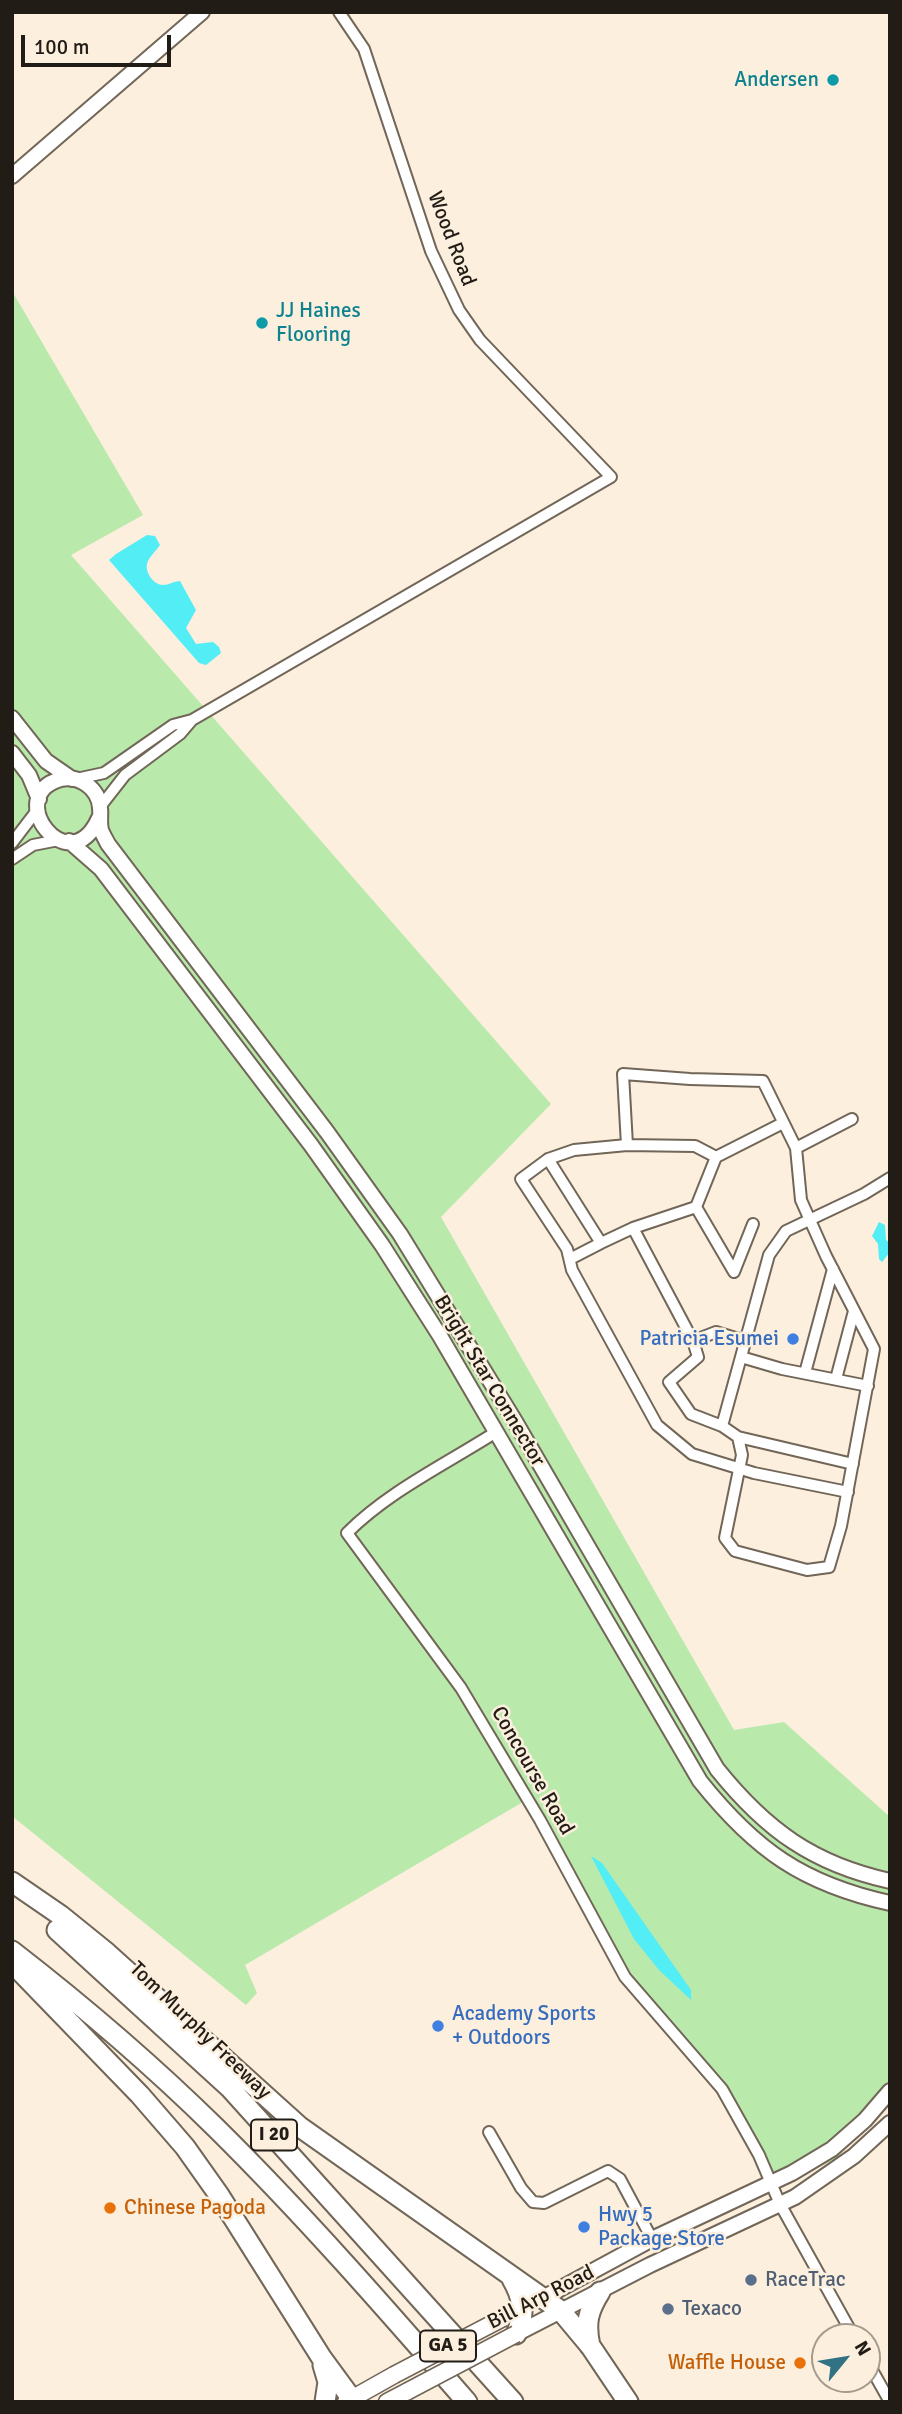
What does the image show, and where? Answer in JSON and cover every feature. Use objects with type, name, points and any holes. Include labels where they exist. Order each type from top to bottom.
[{"type":"highway","points":[[12,1882],[60,1915],[107,1954],[300,2127],[561,2311],[591,2347],[628,2402]]},
{"type":"highway","name":"Tom Murphy Freeway","points":[[12,1892],[83,1952],[230,2088],[513,2402]]},
{"type":"highway","name":"I 20","points":[[12,1951],[96,2019],[216,2128],[310,2227],[467,2402]]},
{"type":"highway","points":[[12,1962],[140,2095],[178,2139],[219,2195],[350,2401]]},
{"type":"highway","points":[[512,2279],[520,2293],[523,2308],[516,2334]]},
{"type":"highway","points":[[591,2347],[586,2325],[587,2315],[600,2292]]},
{"type":"highway","points":[[321,2357],[328,2382],[325,2402]]},
{"type":"main road","name":"Bill Arp Road","points":[[350,2401],[394,2375],[543,2298]]},
{"type":"main road","name":"Bill Arp Road","points":[[387,2402],[516,2334]]},
{"type":"street","points":[[12,176],[202,12]]},
{"type":"street","name":"Wood Road","points":[[192,720],[611,477],[480,340],[459,310],[432,251],[364,49],[339,12]]},
{"type":"street","points":[[12,718],[46,761],[91,788],[97,797],[100,813]]},
{"type":"street","points":[[12,843],[51,784],[61,779],[104,773],[173,725],[192,720]]},
{"type":"street","points":[[12,859],[33,845],[87,836],[95,828],[100,813],[125,775],[180,734],[192,720]]},
{"type":"street","points":[[12,753],[29,775],[43,828],[64,841]]},
{"type":"street","name":"Bright Star Connector","points":[[100,813],[101,830],[117,856],[327,1132],[400,1234],[516,1423],[717,1769],[741,1799],[794,1844],[864,1876],[890,1881]]},
{"type":"street","name":"Bright Star Connector","points":[[64,841],[101,869],[346,1193],[440,1336],[700,1781],[726,1813],[783,1863],[858,1896],[890,1903]]},
{"type":"street","points":[[627,1145],[623,1074],[763,1081],[796,1148],[801,1200],[874,1349],[841,1526],[829,1567],[807,1570],[735,1551],[725,1538],[742,1455],[738,1437]]},
{"type":"street","points":[[796,1148],[852,1119]]},
{"type":"street","points":[[570,1259],[633,1228],[696,1207],[716,1157],[783,1123]]},
{"type":"street","points":[[716,1157],[695,1146],[627,1145],[574,1150],[548,1159],[521,1179],[567,1249],[572,1270],[657,1425],[691,1454],[739,1469],[848,1492]]},
{"type":"street","points":[[548,1159],[601,1243]]},
{"type":"street","points":[[722,1426],[769,1255],[786,1231],[864,1194],[890,1178]]},
{"type":"street","points":[[696,1207],[734,1272],[753,1224]]},
{"type":"street","points":[[633,1228],[698,1357],[669,1382],[691,1414],[722,1426],[738,1437],[853,1464]]},
{"type":"street","points":[[805,1373],[833,1269]]},
{"type":"street","points":[[836,1379],[854,1311]]},
{"type":"street","points":[[692,1341],[716,1332],[745,1341]]},
{"type":"street","points":[[741,1357],[868,1385]]},
{"type":"street","name":"Concourse Road","points":[[496,1432],[396,1494],[361,1519],[347,1533],[461,1688],[540,1820],[625,1977],[722,2089],[759,2155],[770,2184]]},
{"type":"street","name":"Bill Arp Road","points":[[543,2298],[652,2239],[770,2184],[832,2149],[865,2120],[890,2091]]},
{"type":"street","name":"Bill Arp Road","points":[[516,2334],[795,2197],[854,2156],[890,2123]]},
{"type":"street","points":[[488,2132],[521,2188],[533,2202],[544,2203],[608,2171],[620,2179],[652,2239]]},
{"type":"street","points":[[770,2184],[846,2323]]},
{"type":"street","points":[[881,2386],[890,2402]]},
{"type":"green space","points":[[12,291],[143,515],[71,555],[551,1104],[441,1217],[734,1730],[784,1722],[890,1817],[890,2100],[837,2158],[778,2188],[722,2089],[625,1977],[528,1799],[245,1965],[257,1993],[246,2005],[12,1816]]},
{"type":"water","points":[[147,535],[155,536],[160,545],[147,564],[151,578],[163,585],[180,581],[196,610],[186,628],[196,644],[213,642],[219,647],[221,653],[206,665],[199,663],[109,560]]},
{"type":"water","points":[[879,1222],[885,1225],[886,1240],[890,1243],[890,1252],[882,1262],[879,1259],[878,1244],[872,1236]]},
{"type":"water","points":[[591,1856],[602,1863],[691,1990],[691,2000],[659,1970],[634,1939]]},
{"type":"place","name":"Andersen","points":[[833,80]]},
{"type":"place","name":"JJ Haines Flooring","points":[[262,323]]},
{"type":"place","name":"Patricia Esumei","points":[[793,1339]]},
{"type":"place","name":"Academy Sports + Outdoors","points":[[438,2026]]},
{"type":"place","name":"Chinese Pagoda","points":[[110,2208]]},
{"type":"place","name":"Hwy 5 Package Store","points":[[584,2227]]},
{"type":"place","name":"RaceTrac","points":[[751,2280]]},
{"type":"place","name":"Texaco","points":[[668,2309]]},
{"type":"place","name":"Waffle House","points":[[800,2363]]}]
